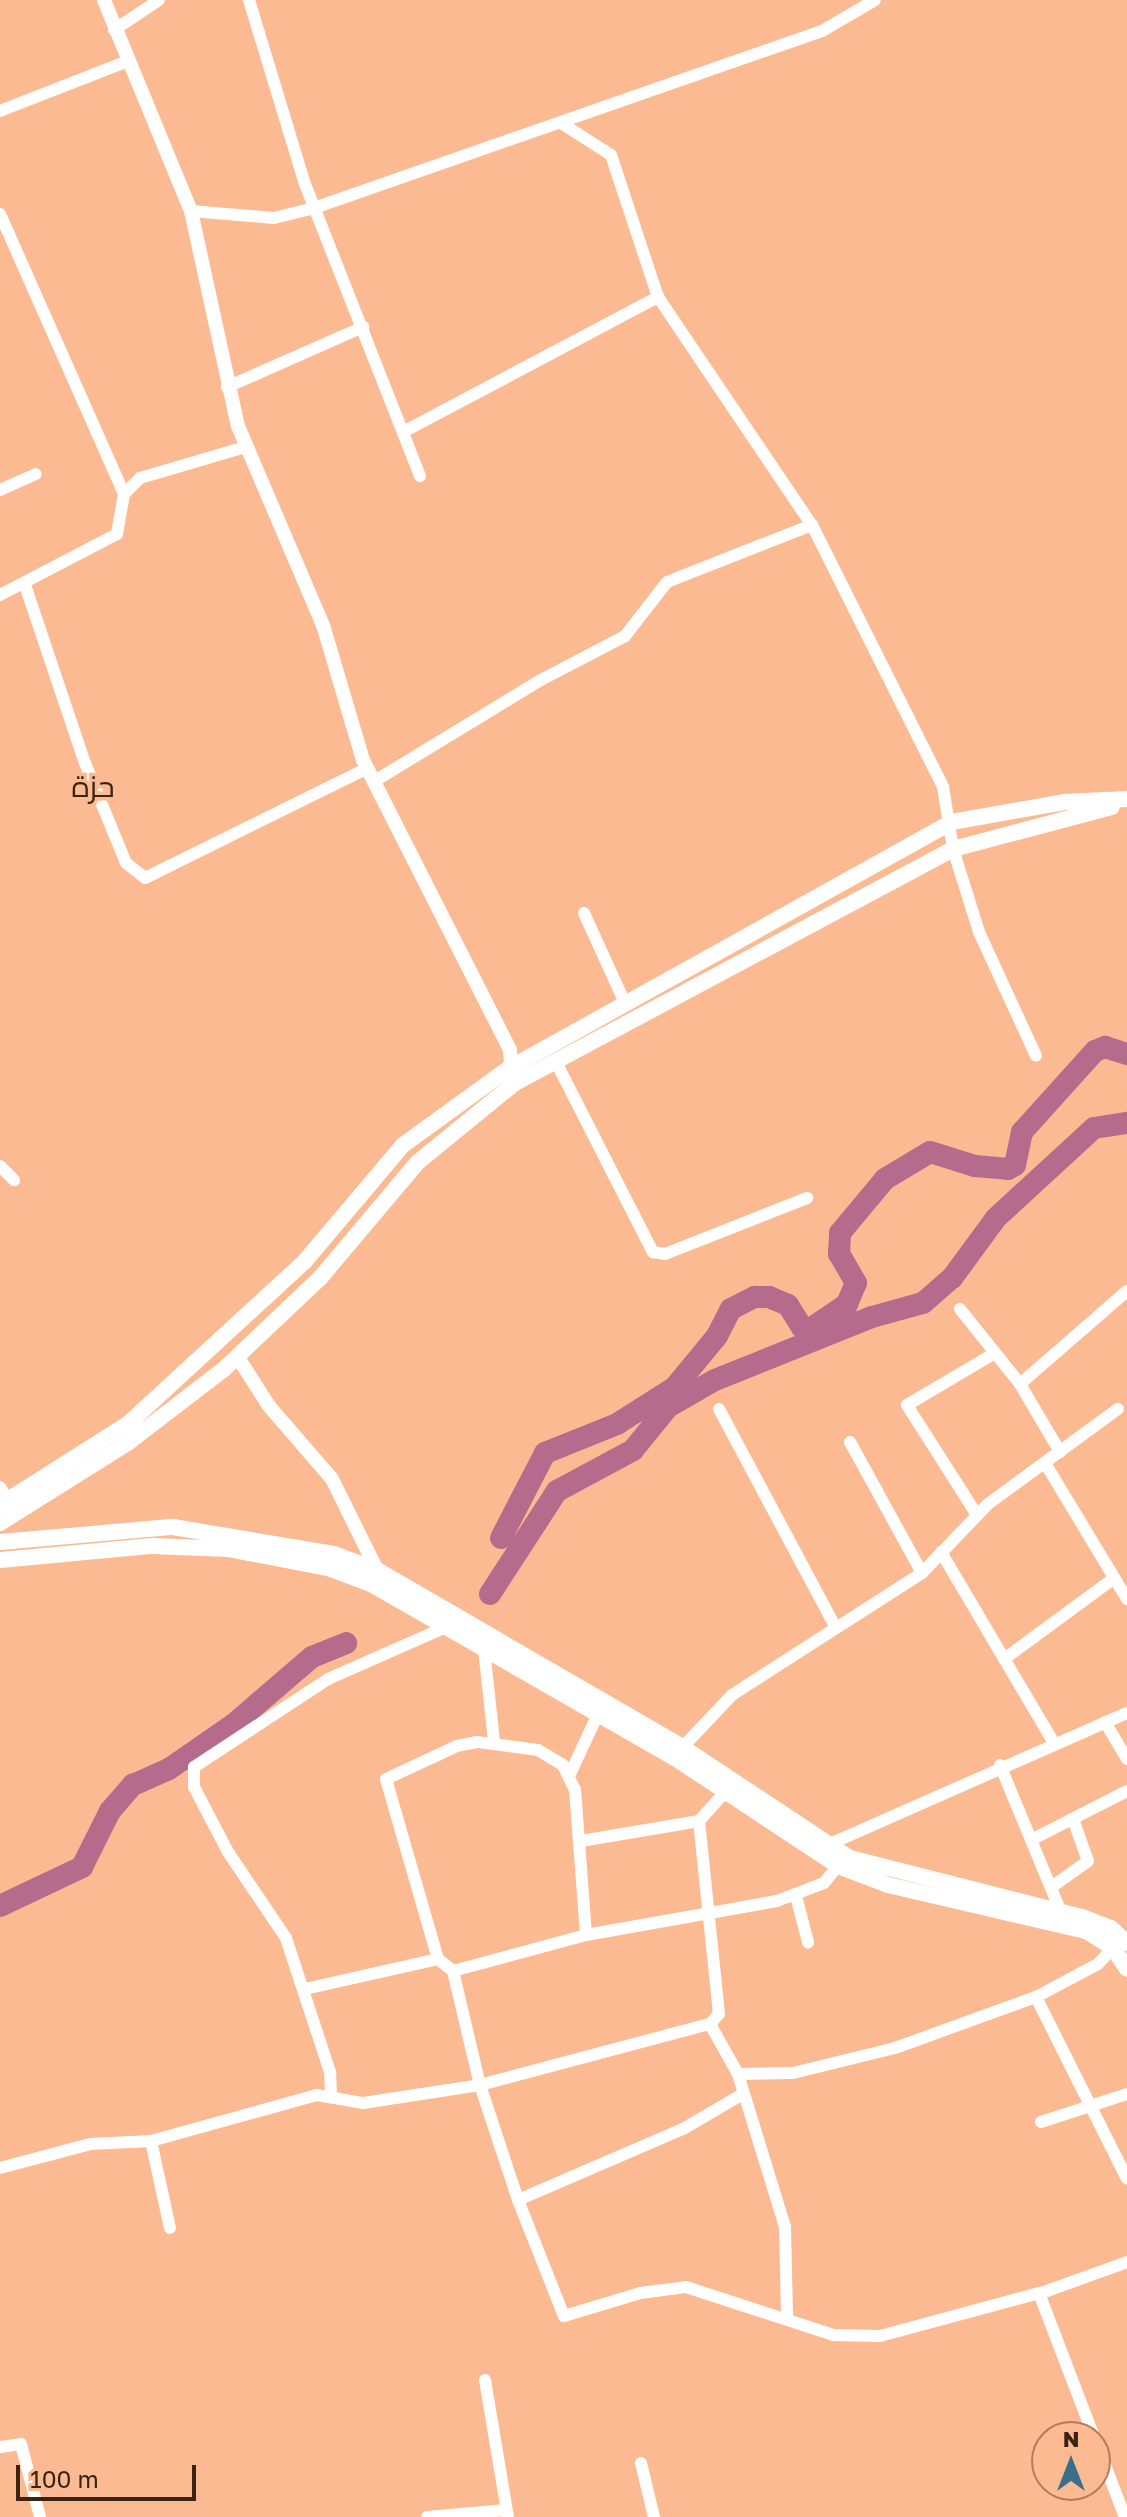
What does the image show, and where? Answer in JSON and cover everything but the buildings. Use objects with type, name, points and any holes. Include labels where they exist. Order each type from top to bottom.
[{"type":"main road","points":[[3,1497],[129,1423],[305,1261],[403,1145],[511,1076],[532,1066],[626,1005],[952,822],[1064,802],[1127,801]]},
{"type":"main road","points":[[532,1066],[555,1060],[953,849],[1127,801]]},
{"type":"main road","points":[[0,1523],[129,1442],[237,1356],[321,1277],[418,1162],[511,1076]]},
{"type":"main road","points":[[0,1542],[173,1527],[334,1554],[377,1570],[678,1752],[822,1851],[838,1866],[888,1885],[1122,1940]]},
{"type":"main road","points":[[0,1560],[152,1546],[228,1549],[328,1568],[371,1584],[598,1714],[678,1752],[724,1793],[822,1851],[885,1870],[1097,1922],[1122,1940],[1127,1969]]},
{"type":"street","points":[[104,0],[126,62],[191,211],[227,387],[245,447],[323,625],[370,776],[510,1050],[511,1076]]},
{"type":"street","points":[[114,30],[159,0]]},
{"type":"street","points":[[249,0],[314,208],[420,476]]},
{"type":"street","points":[[191,211],[274,218],[314,208],[822,31],[875,0]]},
{"type":"street","points":[[0,111],[126,62]]},
{"type":"street","points":[[561,123],[611,155],[658,297],[812,525],[943,787],[952,822],[953,849],[979,932],[1036,1056]]},
{"type":"street","points":[[0,214],[124,494],[117,534],[25,585],[0,595]]},
{"type":"street","points":[[403,432],[658,297]]},
{"type":"street","points":[[227,387],[363,327]]},
{"type":"street","points":[[124,494],[140,478],[245,447]]},
{"type":"street","points":[[0,490],[36,474]]},
{"type":"street","points":[[25,585],[102,806],[126,863],[145,878],[370,776],[625,636],[667,582],[812,525]]},
{"type":"street","points":[[584,913],[626,1005]]},
{"type":"street","points":[[510,1050],[532,1066]]},
{"type":"street","points":[[555,1060],[653,1252],[665,1254],[807,1198]]},
{"type":"street","points":[[0,1166],[14,1180]]},
{"type":"street","points":[[1020,1384],[1127,1291]]},
{"type":"street","points":[[960,1309],[1020,1384],[1060,1452]]},
{"type":"street","points":[[977,1515],[907,1405],[995,1353]]},
{"type":"street","points":[[237,1356],[269,1406],[332,1479],[377,1570]]},
{"type":"street","points":[[719,1409],[835,1626]]},
{"type":"street","points":[[678,1752],[732,1695],[835,1626],[922,1573],[977,1515],[1118,1409]]},
{"type":"street","points":[[850,1442],[922,1573]]},
{"type":"street","points":[[1045,1463],[1127,1599]]},
{"type":"street","points":[[941,1552],[1054,1743]]},
{"type":"street","points":[[1004,1659],[1113,1579]]},
{"type":"street","points":[[331,2096],[330,2072],[286,1938],[249,1886],[194,1787],[194,1767],[328,1679],[446,1627]]},
{"type":"street","points":[[484,1649],[494,1741]]},
{"type":"street","points":[[822,1851],[1000,1765],[1127,1713]]},
{"type":"street","points":[[586,1935],[581,1841],[570,1774],[598,1714]]},
{"type":"street","points":[[1105,1722],[1127,1759]]},
{"type":"street","points":[[570,1774],[538,1750],[494,1741],[457,1746],[386,1779],[438,1959],[453,1971],[480,2085],[518,2200],[564,2316],[640,2293],[686,2287],[834,2335],[880,2336],[1039,2293],[1127,2262]]},
{"type":"street","points":[[1000,1765],[1053,1886],[1061,1912]]},
{"type":"street","points":[[1031,1840],[1127,1791]]},
{"type":"street","points":[[581,1841],[699,1821],[724,1793]]},
{"type":"street","points":[[1053,1886],[1088,1861],[1073,1819]]},
{"type":"street","points":[[0,2168],[90,2144],[151,2141],[261,2107],[331,2096],[363,2103],[480,2085],[710,2024],[719,2014],[699,1821]]},
{"type":"street","points":[[453,1971],[586,1935],[708,1917],[796,1896],[824,1883],[838,1866]]},
{"type":"street","points":[[796,1896],[808,1942]]},
{"type":"street","points":[[738,2074],[793,2073],[840,2064],[1036,1997],[1098,1964],[1122,1940]]},
{"type":"street","points":[[305,1989],[438,1959]]},
{"type":"street","points":[[1036,1997],[1127,2179]]},
{"type":"street","points":[[710,2024],[738,2074],[785,2227],[787,2318]]},
{"type":"street","points":[[518,2200],[669,2136],[743,2094]]},
{"type":"street","points":[[1041,2122],[1127,2094]]},
{"type":"street","points":[[151,2141],[170,2228]]},
{"type":"street","points":[[1039,2293],[1088,2421]]},
{"type":"street","points":[[427,2517],[507,2514],[485,2380]]},
{"type":"street","points":[[0,2447],[21,2444],[40,2517]]},
{"type":"street","points":[[641,2463],[654,2517]]},
{"type":"street","points":[[1111,2480],[1125,2517]]},
{"type":"waterway","points":[[501,1538],[545,1453],[617,1424],[675,1387],[717,1336],[731,1309],[755,1297],[769,1297],[788,1305],[802,1327],[810,1329],[847,1304],[856,1283],[839,1254],[840,1233],[885,1179],[930,1152],[975,1166],[1008,1169],[1015,1165],[1022,1132],[1095,1051],[1105,1047],[1127,1054]]},
{"type":"waterway","points":[[490,1594],[557,1491],[633,1450],[668,1407],[715,1380],[872,1317],[923,1303],[952,1278],[996,1218],[1094,1128],[1127,1123]]},
{"type":"waterway","points":[[0,1906],[82,1867],[110,1811],[133,1785],[169,1769],[234,1724],[312,1657],[346,1643]]},
{"type":"district","name":"حزة","points":[[93,786]]}]
